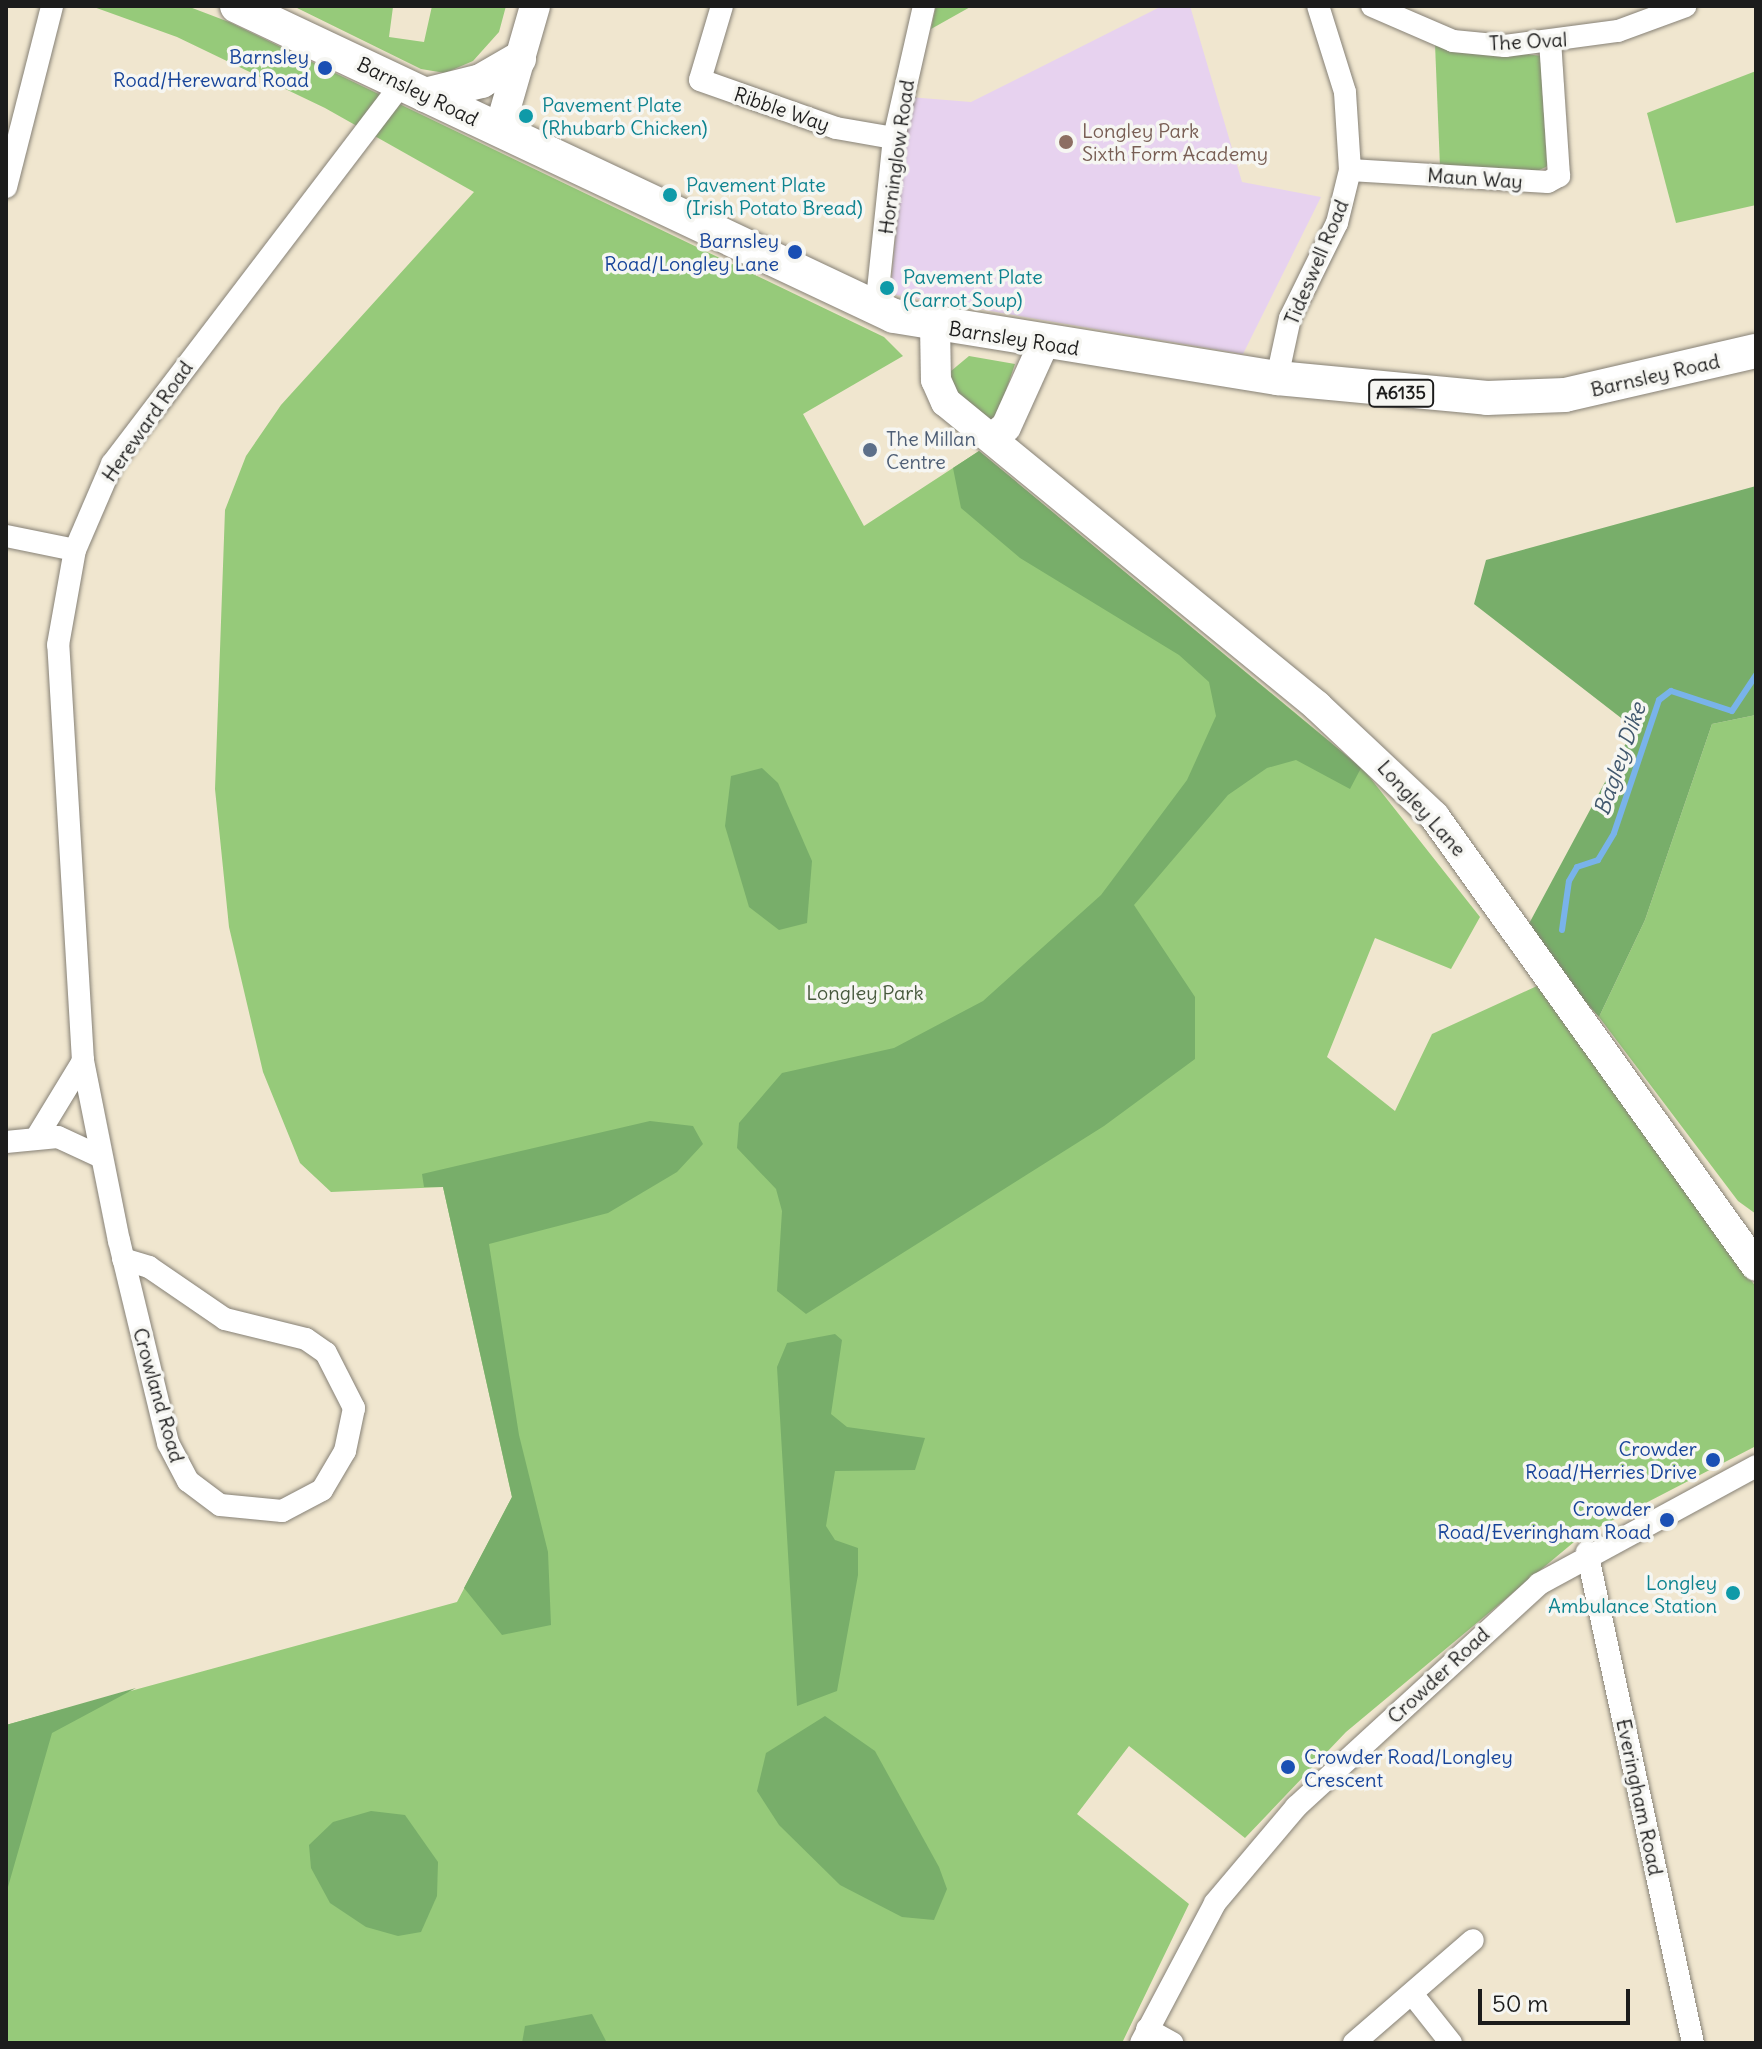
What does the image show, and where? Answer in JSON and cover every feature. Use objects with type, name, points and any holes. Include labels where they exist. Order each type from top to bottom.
[{"type":"main road","name":"Barnsley Road","points":[[237,6],[876,309],[935,325],[1277,378],[1410,394],[1565,395],[1756,351]]},
{"type":"main road","points":[[413,89],[481,81],[519,59]]},
{"type":"street","points":[[6,187],[52,6]]},
{"type":"street","points":[[499,131],[535,6]]},
{"type":"street","name":"Ribble Way","points":[[722,6],[700,80],[836,128],[894,138]]},
{"type":"street","name":"Horninglow Road","points":[[876,309],[894,138],[924,6]]},
{"type":"street","name":"Tideswell Road","points":[[1277,378],[1290,318],[1337,223],[1350,170],[1345,92],[1318,6]]},
{"type":"street","name":"The Oval","points":[[1372,6],[1453,41],[1550,42],[1618,31],[1686,6]]},
{"type":"street","name":"Maun Way","points":[[1350,170],[1548,182],[1559,176],[1550,42]]},
{"type":"street","name":"Hereward Road","points":[[101,1157],[83,1061],[57,703],[58,645],[75,550],[112,464],[136,429],[413,89]]},
{"type":"street","name":"Longley Lane","points":[[935,325],[938,391],[1317,706],[1434,816],[1744,1234],[1756,1266]]},
{"type":"street","points":[[993,437],[1006,427],[1044,343]]},
{"type":"street","points":[[6,536],[75,550]]},
{"type":"street","points":[[38,1135],[83,1061]]},
{"type":"street","points":[[6,1142],[38,1135],[101,1157]]},
{"type":"street","name":"Crowland Road","points":[[101,1157],[123,1259],[168,1443],[188,1481],[220,1505],[258,1511],[282,1511],[322,1490],[345,1451],[354,1408],[326,1353],[306,1339],[225,1319],[149,1267],[123,1259]]},
{"type":"street","name":"Crowder Road","points":[[1144,2036],[1180,1960],[1254,1852],[1498,1620],[1587,1552],[1756,1466]]},
{"type":"street","name":"Everingham Road","points":[[1587,1552],[1693,2043]]},
{"type":"street","points":[[1354,2043],[1473,1940]]},
{"type":"street","points":[[1413,1995],[1451,2043]]},
{"type":"street","points":[[1144,2036],[1172,2043]]},
{"type":"shaded area","name":"Longley Park Sixth Form Academy","points":[[1162,6],[1190,6],[1242,182],[1321,197],[1243,354],[890,294],[909,97],[971,102]]},
{"type":"green space","name":"Longley Park","points":[[91,6],[187,6],[229,22],[884,337],[903,356],[803,414],[864,526],[979,451],[1364,770],[1480,917],[1451,969],[1375,938],[1327,1057],[1395,1111],[1432,1034],[1537,986],[1756,1287],[1756,1446],[1580,1537],[1346,1732],[1245,1838],[1129,1746],[1077,1814],[1189,1904],[1122,2043],[6,2043],[6,1725],[457,1602],[512,1497],[443,1187],[331,1192],[300,1163],[263,1072],[229,927],[215,789],[225,510],[246,456],[281,405],[474,192],[325,108],[177,37]]},
{"type":"green space","points":[[293,6],[393,7],[389,37],[424,42],[432,6],[506,6],[499,32],[473,61],[445,73],[421,69]]},
{"type":"green space","points":[[936,6],[972,6],[931,29]]},
{"type":"green space","points":[[1435,44],[1543,56],[1554,158],[1546,167],[1530,174],[1440,167]]},
{"type":"green space","points":[[1756,71],[1756,205],[1676,223],[1647,113]]},
{"type":"green space","points":[[969,356],[1015,364],[995,423],[952,389],[951,371]]},
{"type":"green space","points":[[979,451],[1361,768],[1350,789],[1296,760],[1267,768],[1228,795],[1134,905],[1195,997],[1195,1059],[1104,1126],[806,1314],[777,1291],[782,1211],[776,1189],[737,1148],[739,1123],[782,1073],[894,1048],[983,1001],[1101,895],[1187,780],[1216,716],[1209,682],[1179,655],[1020,558],[961,508],[953,468]]},
{"type":"green space","points":[[1756,486],[1756,715],[1712,724],[1645,920],[1599,1017],[1524,933],[1634,728],[1474,604],[1486,560]]},
{"type":"green space","points":[[1756,715],[1756,1214],[1738,1201],[1599,1017],[1645,920],[1712,724]]},
{"type":"green space","points":[[762,768],[778,783],[812,861],[807,923],[779,930],[749,907],[725,826],[731,776]]},
{"type":"green space","points":[[650,1121],[693,1126],[703,1144],[677,1172],[608,1213],[489,1244],[519,1435],[548,1552],[551,1625],[502,1635],[464,1588],[512,1497],[443,1187],[424,1187],[422,1174]]},
{"type":"green space","points":[[835,1334],[842,1340],[831,1414],[847,1427],[925,1438],[915,1470],[835,1471],[826,1526],[835,1540],[858,1548],[858,1575],[837,1691],[797,1706],[777,1367],[787,1343]]},
{"type":"green space","points":[[136,1688],[52,1733],[6,1894],[6,1725]]},
{"type":"green space","points":[[825,1716],[875,1751],[939,1867],[947,1889],[934,1920],[902,1917],[840,1885],[779,1825],[757,1791],[766,1753]]},
{"type":"green space","points":[[371,1811],[405,1815],[438,1862],[437,1896],[421,1932],[398,1936],[366,1927],[330,1903],[311,1868],[309,1845],[333,1822]]},
{"type":"green space","points":[[592,2014],[607,2043],[522,2043],[525,2026]]},
{"type":"waterway","name":"Bagley Dike","points":[[1562,930],[1569,881],[1577,867],[1598,860],[1614,833],[1659,700],[1671,691],[1732,711],[1756,675]]},
{"type":"place","name":"Barnsley Road/Hereward Road","points":[[325,68]]},
{"type":"place","name":"Pavement Plate (Rhubarb Chicken)","points":[[526,116]]},
{"type":"place","name":"Longley Park Sixth Form Academy","points":[[1066,142]]},
{"type":"place","name":"Pavement Plate (Irish Potato Bread)","points":[[670,195]]},
{"type":"place","name":"Barnsley Road/Longley Lane","points":[[795,252]]},
{"type":"place","name":"Pavement Plate (Carrot Soup)","points":[[887,288]]},
{"type":"place","name":"The Millan Centre","points":[[870,450]]},
{"type":"place","name":"Crowder Road/Herries Drive","points":[[1713,1460]]},
{"type":"place","name":"Crowder Road/Everingham Road","points":[[1667,1520]]},
{"type":"place","name":"Longley Ambulance Station","points":[[1733,1593]]},
{"type":"place","name":"Crowder Road/Longley Crescent","points":[[1288,1767]]}]
